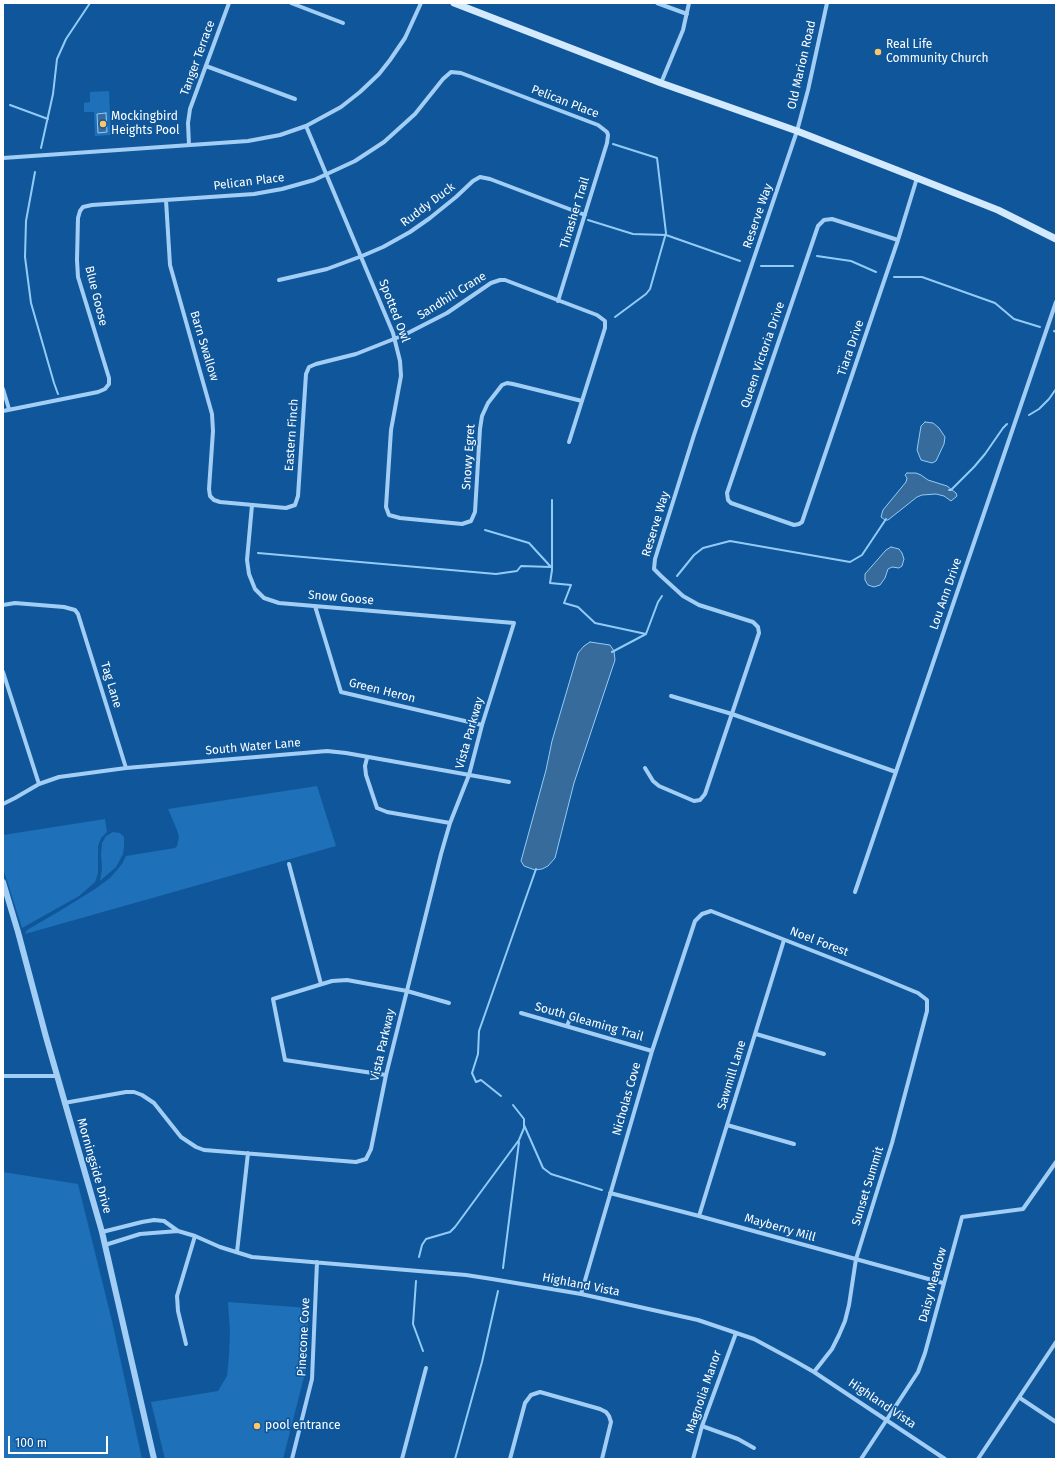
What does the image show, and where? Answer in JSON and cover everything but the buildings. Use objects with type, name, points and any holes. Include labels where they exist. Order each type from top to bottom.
[{"type":"main road","points":[[454,3],[661,83],[796,131],[917,178],[998,210],[1056,239]]},
{"type":"street","name":"Tanger Terrace","points":[[189,145],[189,113],[229,3]]},
{"type":"street","points":[[291,3],[344,23]]},
{"type":"street","points":[[3,158],[258,139],[280,135],[306,126],[340,107],[360,92],[379,74],[393,57],[405,38],[421,3]]},
{"type":"street","points":[[657,3],[687,14]]},
{"type":"street","points":[[661,83],[672,59],[687,14],[689,3]]},
{"type":"street","name":"Old Marion Road","points":[[796,131],[808,90],[827,3]]},
{"type":"street","points":[[206,66],[295,99]]},
{"type":"street","name":"Pelican Place","points":[[82,208],[92,205],[270,192],[327,175],[368,153],[395,133],[420,108],[446,76],[455,72],[598,125],[607,132]]},
{"type":"street","name":"Spotted Owl","points":[[306,126],[362,256],[395,339],[401,370],[391,430],[386,507],[389,515],[400,518],[462,524],[471,522]]},
{"type":"street","name":"Reserve Way","points":[[645,768],[653,781],[659,786],[694,801],[700,800],[705,794],[759,633],[758,626],[753,622],[691,602],[674,589],[654,569],[655,559],[694,435],[796,131]]},
{"type":"street","name":"Thrasher Trail","points":[[558,301],[607,143],[607,132]]},
{"type":"street","name":"Ruddy Duck","points":[[280,280],[319,272],[362,256],[410,232],[438,212],[473,181],[480,178],[490,179],[585,215]]},
{"type":"street","name":"Tiara Drive","points":[[799,524],[803,519],[898,240],[917,178]]},
{"type":"street","name":"Barn Swallow","points":[[166,200],[170,265],[212,414],[213,431],[209,489],[211,498],[220,502],[252,505]]},
{"type":"street","name":"Blue Goose","points":[[9,409],[98,392],[107,387],[109,378],[78,277],[76,260],[78,218],[82,208]]},
{"type":"street","name":"Queen Victoria Drive","points":[[799,524],[794,525],[735,504],[728,500],[727,496],[815,234],[820,223],[828,219],[832,219],[898,240]]},
{"type":"street","name":"Sandhill Crane","points":[[309,367],[356,354],[395,339],[447,313],[498,280],[505,280],[600,316],[605,321],[605,328],[582,401]]},
{"type":"street","name":"Lou Ann Drive","points":[[855,892],[1056,302]]},
{"type":"street","name":"Eastern Finch","points":[[252,505],[286,508],[295,505],[298,496],[306,377],[309,367]]},
{"type":"street","name":"Snowy Egret","points":[[471,522],[475,512],[481,422],[485,408],[498,389],[502,385],[510,383],[582,401]]},
{"type":"street","points":[[3,389],[9,409],[3,411]]},
{"type":"street","points":[[569,442],[582,401]]},
{"type":"street","name":"Snow Goose","points":[[252,505],[248,574],[255,589],[264,598],[280,603],[514,623]]},
{"type":"street","name":"Tag Lane","points":[[3,606],[15,603],[64,607],[75,610],[80,620],[126,768]]},
{"type":"street","name":"Green Heron","points":[[315,606],[341,692],[482,725]]},
{"type":"street","name":"Vista Parkway","points":[[64,1103],[116,1093],[134,1092],[148,1098],[161,1111],[181,1137],[196,1147],[204,1150],[356,1162],[366,1159],[372,1149],[386,1075],[441,854],[450,823],[468,775],[514,623]]},
{"type":"street","points":[[3,672],[39,784]]},
{"type":"street","points":[[671,696],[732,714],[896,772]]},
{"type":"street","name":"South Water Lane","points":[[3,804],[39,784],[59,777],[126,768],[327,752],[346,753],[367,758],[509,782]]},
{"type":"street","points":[[367,758],[365,766],[366,775],[377,808],[387,812],[450,823]]},
{"type":"street","points":[[289,864],[321,984]]},
{"type":"street","name":"Morningside Drive","points":[[3,882],[5,896],[102,1232],[154,1459]]},
{"type":"street","name":"Noel Forest","points":[[702,914],[711,911],[918,992],[927,1000]]},
{"type":"street","name":"Nicholas Cove","points":[[580,1294],[652,1051],[695,921],[702,914]]},
{"type":"street","name":"Sawmill Lane","points":[[699,1216],[784,940]]},
{"type":"street","points":[[386,1075],[285,1060],[273,998],[332,981],[347,980],[406,991],[449,1003]]},
{"type":"street","name":"Sunset Summit","points":[[814,1372],[832,1350],[845,1321],[856,1259],[892,1142],[927,1011],[927,1000]]},
{"type":"street","name":"South Gleaming Trail","points":[[521,1013],[652,1051]]},
{"type":"street","points":[[567,1026],[572,1014]]},
{"type":"street","points":[[756,1034],[824,1054]]},
{"type":"street","points":[[3,1076],[57,1076]]},
{"type":"street","points":[[727,1125],[794,1144]]},
{"type":"street","points":[[237,1252],[248,1153]]},
{"type":"street","name":"Daisy Meadow","points":[[861,1459],[918,1372],[925,1353],[962,1217],[1023,1209],[1056,1162]]},
{"type":"street","name":"Mayberry Mill","points":[[610,1193],[943,1283]]},
{"type":"street","name":"Highland Vista","points":[[102,1232],[142,1222],[164,1220],[178,1232]]},
{"type":"street","name":"Highland Vista","points":[[105,1245],[140,1234],[178,1232],[195,1236],[252,1257],[466,1275],[580,1294],[698,1320],[754,1340],[814,1372],[946,1459]]},
{"type":"street","points":[[186,1344],[178,1311],[177,1296],[195,1236]]},
{"type":"street","name":"Pinecone Cove","points":[[292,1459],[312,1378],[317,1262]]},
{"type":"street","name":"Magnolia Manor","points":[[693,1459],[702,1426],[736,1333]]},
{"type":"street","points":[[978,1459],[1056,1342]]},
{"type":"street","points":[[402,1459],[426,1368]]},
{"type":"street","points":[[510,1459],[525,1403],[531,1395],[540,1392],[600,1409],[609,1416],[610,1426],[602,1459]]},
{"type":"street","points":[[1020,1398],[1056,1422]]},
{"type":"street","points":[[702,1426],[738,1439],[754,1448]]},
{"type":"shaded area","name":"Mockingbird Heights Pool","points":[[109,91],[111,135],[95,136],[94,112],[84,112],[84,103],[90,102],[90,92]]},
{"type":"shaded area","points":[[106,113],[107,132],[98,133],[97,114]]},
{"type":"shaded area","points":[[925,422],[933,423],[939,428],[945,437],[944,444],[936,461],[932,463],[921,460],[917,450],[921,426]]},
{"type":"shaded area","points":[[907,473],[916,473],[928,480],[947,486],[956,493],[957,496],[951,501],[944,496],[936,494],[922,495],[917,497],[888,520],[885,520],[881,517],[883,510],[906,482],[907,478],[905,475]]},
{"type":"shaded area","points":[[891,547],[899,549],[902,553],[904,559],[902,566],[899,568],[892,567],[888,569],[885,578],[880,585],[874,587],[868,585],[865,580],[865,574],[886,550]]},
{"type":"shaded area","points":[[590,642],[610,645],[614,651],[615,660],[574,783],[555,858],[548,866],[535,870],[524,866],[521,861],[546,770],[552,741],[578,653]]},
{"type":"shaded area","points":[[317,786],[336,846],[25,934],[27,930],[95,889],[110,878],[122,864],[126,856],[175,848],[179,837],[168,809]]},
{"type":"shaded area","points":[[105,819],[107,832],[101,838],[98,846],[98,873],[95,882],[79,896],[22,928],[3,868],[3,835]]},
{"type":"shaded area","points":[[113,832],[120,833],[124,837],[123,854],[116,867],[100,881],[102,869],[102,843],[106,836]]},
{"type":"shaded area","points":[[3,1172],[78,1184],[112,1321],[142,1459],[3,1459]]},
{"type":"shaded area","points":[[228,1302],[309,1308],[305,1373],[283,1459],[165,1459],[151,1402],[218,1391],[227,1376],[230,1332]]},
{"type":"waterway","points":[[41,148],[53,94],[57,59],[66,39],[90,3]]},
{"type":"waterway","points":[[10,105],[48,119]]},
{"type":"waterway","points":[[613,144],[657,158],[666,233],[650,289],[646,294],[615,317]]},
{"type":"waterway","points":[[35,172],[26,221],[25,257],[31,303],[58,394]]},
{"type":"waterway","points":[[588,220],[633,234],[666,235],[740,261]]},
{"type":"waterway","points":[[817,256],[851,261],[876,272]]},
{"type":"waterway","points":[[761,266],[793,266]]},
{"type":"waterway","points":[[894,277],[922,277],[995,303],[1014,319],[1040,327]]},
{"type":"waterway","points":[[1029,415],[1039,409],[1056,389]]},
{"type":"waterway","points":[[949,490],[951,490],[974,467],[1007,424]]},
{"type":"waterway","points":[[552,500],[552,570],[550,583],[571,585],[564,603],[578,607],[595,623],[646,634],[658,602],[662,596]]},
{"type":"waterway","points":[[677,576],[694,555],[703,548],[730,541],[850,562],[862,555],[886,519]]},
{"type":"waterway","points":[[485,530],[529,543],[551,567]]},
{"type":"waterway","points":[[258,553],[496,574],[517,571],[521,566],[551,567]]},
{"type":"waterway","points":[[612,652],[646,634]]},
{"type":"waterway","points":[[501,1096],[481,1080],[476,1082],[472,1073],[478,1054],[479,1031],[536,869]]},
{"type":"waterway","points":[[419,1257],[422,1245],[426,1239],[450,1232],[455,1227],[519,1140],[524,1128],[524,1119],[513,1105]]},
{"type":"waterway","points":[[524,1125],[543,1168],[551,1174],[602,1190]]},
{"type":"waterway","points":[[503,1268],[519,1142]]},
{"type":"waterway","points":[[416,1281],[413,1324],[423,1351]]},
{"type":"waterway","points":[[455,1459],[482,1362],[498,1291]]},
{"type":"place","name":"Real Life Community Church","points":[[878,52]]},
{"type":"place","name":"Mockingbird Heights Pool","points":[[103,124]]},
{"type":"place","name":"pool entrance","points":[[257,1426]]}]
